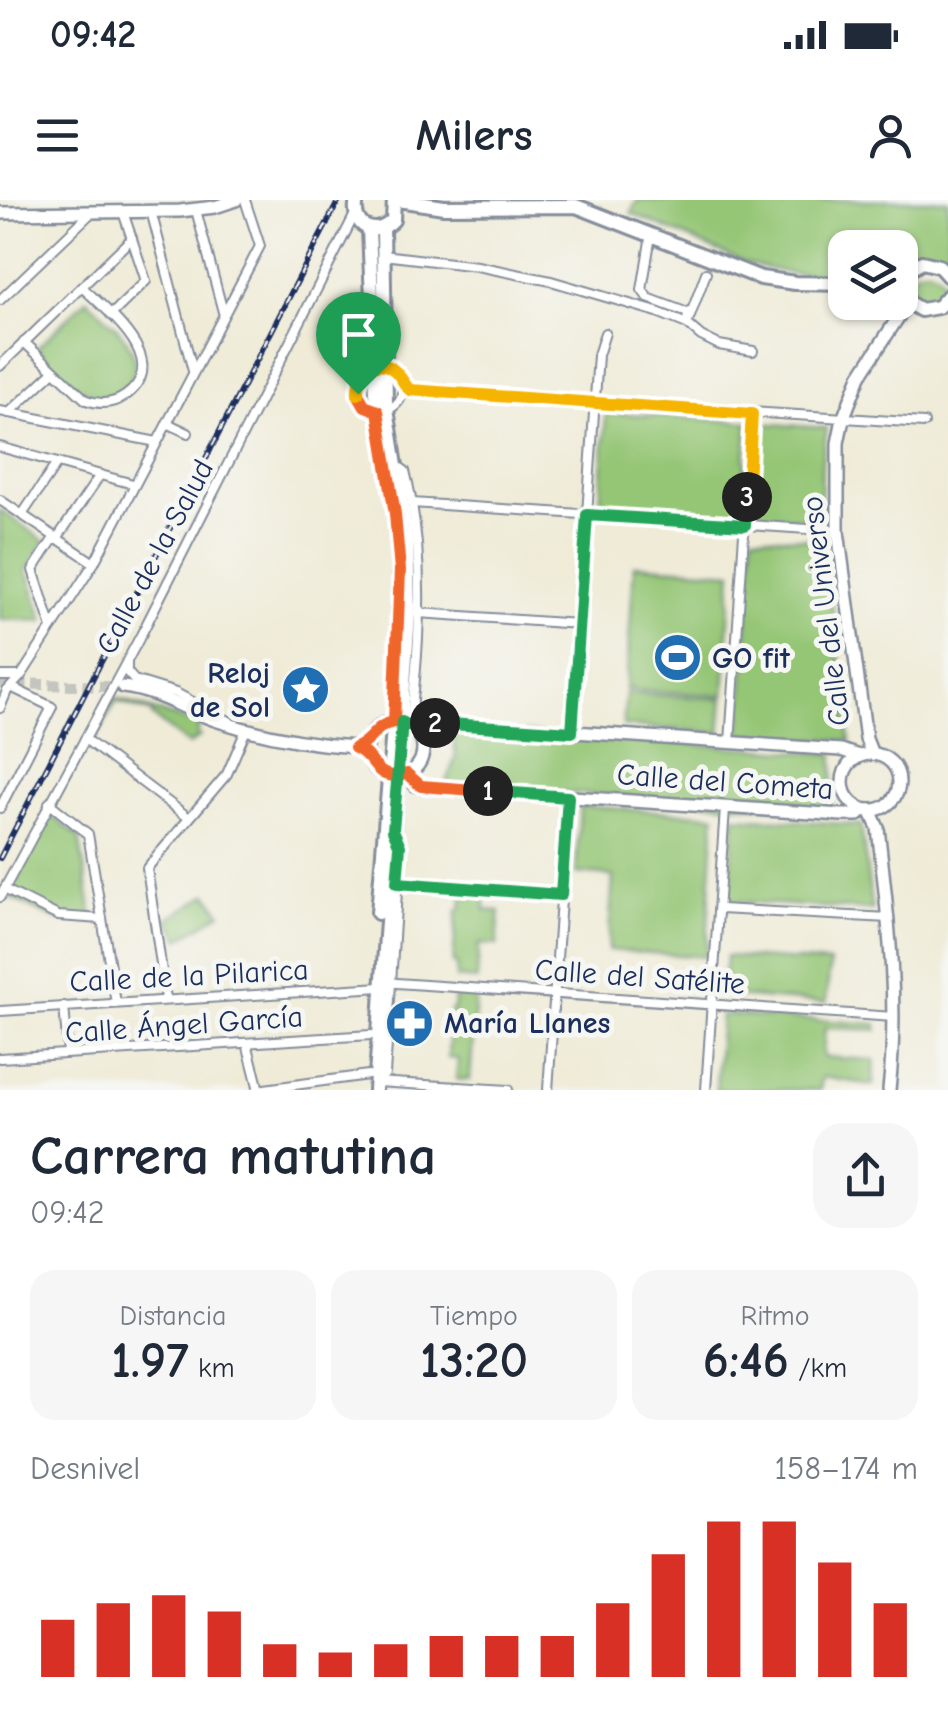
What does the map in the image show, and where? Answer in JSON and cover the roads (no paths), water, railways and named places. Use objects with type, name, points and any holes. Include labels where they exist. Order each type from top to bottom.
[{"type":"main road","points":[[395,216],[396,200],[444,207],[576,206],[761,278],[828,284]]},
{"type":"main road","points":[[373,228],[413,204]]},
{"type":"main road","points":[[356,206],[373,228],[383,255],[380,366]]},
{"type":"main road","points":[[373,228],[382,411],[400,570],[405,724]]},
{"type":"main road","points":[[918,265],[928,262],[940,266],[948,276]]},
{"type":"main road","points":[[918,308],[933,309],[948,296]]},
{"type":"main road","points":[[371,1084],[370,1035],[382,985],[397,776],[405,724],[409,568],[395,464],[382,411]]},
{"type":"main road","points":[[371,1084],[397,776]]},
{"type":"street","points":[[0,213],[93,208],[123,212],[236,200]]},
{"type":"street","points":[[0,708],[6,690],[21,676],[94,563],[260,246],[244,200]]},
{"type":"street","name":"Calle de la Salud","points":[[2,893],[346,235],[356,206]]},
{"type":"street","points":[[189,207],[224,314]]},
{"type":"street","points":[[0,300],[93,208]]},
{"type":"street","points":[[145,208],[193,371]]},
{"type":"street","points":[[111,315],[146,280],[123,212]]},
{"type":"street","points":[[346,235],[356,228],[373,228]]},
{"type":"street","points":[[651,234],[642,279],[644,295],[683,310],[701,336],[719,345],[753,351]]},
{"type":"street","points":[[0,366],[132,238]]},
{"type":"street","points":[[383,255],[477,266],[551,281],[688,321]]},
{"type":"street","points":[[688,321],[706,273]]},
{"type":"street","points":[[24,342],[80,397],[95,403],[115,402],[130,392],[141,370],[140,352],[133,338],[82,287]]},
{"type":"street","name":"Calle del Universo","points":[[865,755],[838,532],[836,479],[843,420],[860,376],[896,320]]},
{"type":"street","points":[[572,732],[598,355],[605,333]]},
{"type":"street","points":[[380,366],[396,371],[405,389]]},
{"type":"street","points":[[5,412],[52,372]]},
{"type":"street","points":[[405,389],[924,424]]},
{"type":"street","points":[[382,411],[397,404],[405,389]]},
{"type":"street","points":[[5,412],[156,442]]},
{"type":"street","points":[[730,743],[752,414]]},
{"type":"street","points":[[167,422],[188,433]]},
{"type":"street","points":[[0,447],[134,484]]},
{"type":"street","points":[[22,515],[57,463]]},
{"type":"street","points":[[363,748],[375,768],[397,776],[416,766],[422,756],[422,745],[405,724],[418,613],[412,503],[406,471],[395,464]]},
{"type":"street","points":[[52,628],[33,570],[100,475]]},
{"type":"street","points":[[0,500],[94,563]]},
{"type":"street","points":[[412,503],[838,532]]},
{"type":"street","points":[[418,613],[580,624]]},
{"type":"street","points":[[128,658],[127,672],[134,680],[176,694],[244,729]]},
{"type":"street","points":[[0,676],[21,676]]},
{"type":"street","points":[[123,687],[166,697],[209,718],[294,743],[363,748]]},
{"type":"street","points":[[0,808],[52,706],[6,690]]},
{"type":"street","name":"Calle del Cometa","points":[[405,724],[426,722],[847,750],[865,755]]},
{"type":"street","points":[[363,748],[380,725],[405,724]]},
{"type":"street","points":[[166,1000],[146,868],[227,774],[244,729]]},
{"type":"street","points":[[86,738],[189,818]]},
{"type":"street","points":[[872,810],[898,792],[899,778],[888,759],[865,755],[846,769],[843,783],[847,797],[872,810],[878,828],[889,918],[894,1017],[889,1090]]},
{"type":"street","name":"Calle del Cometa","points":[[397,776],[421,786],[568,797],[850,816],[872,810]]},
{"type":"street","points":[[548,1090],[568,797]]},
{"type":"street","points":[[48,804],[88,834],[116,1002]]},
{"type":"street","points":[[706,1090],[725,808]]},
{"type":"street","points":[[382,985],[400,846],[393,830]]},
{"type":"street","points":[[397,883],[561,895]]},
{"type":"street","points":[[2,893],[58,916],[102,919]]},
{"type":"street","points":[[720,909],[889,918]]},
{"type":"street","name":"Calle del Satélite","points":[[382,985],[894,1017]]},
{"type":"street","name":"Calle de la Pilarica","points":[[0,1011],[382,985]]},
{"type":"street","points":[[64,1006],[68,1053]]},
{"type":"street","name":"Calle Ángel García","points":[[0,1058],[370,1035]]},
{"type":"street","points":[[247,1043],[258,1090],[371,1084],[508,1090]]},
{"type":"tunnel","points":[[0,683],[121,687]]},
{"type":"railway","points":[[0,858],[339,200]]},
{"type":"place","name":"GO fit","points":[[677,658]]},
{"type":"place","name":"Reloj de Sol","points":[[305,690]]},
{"type":"place","name":"María Llanes","points":[[409,1023]]}]
